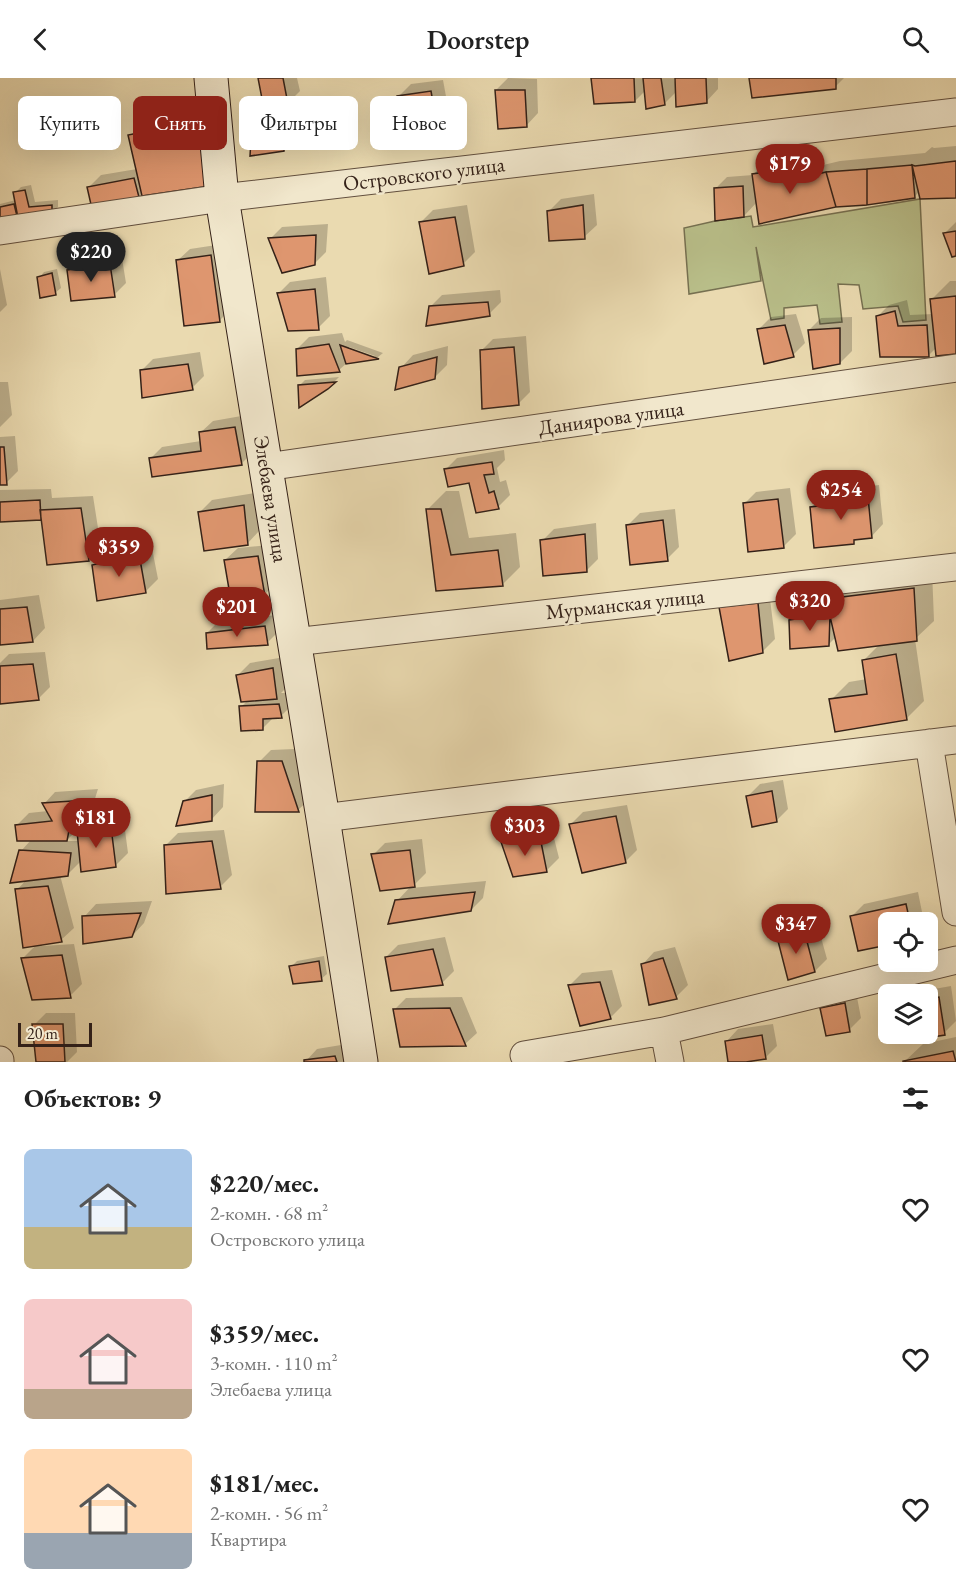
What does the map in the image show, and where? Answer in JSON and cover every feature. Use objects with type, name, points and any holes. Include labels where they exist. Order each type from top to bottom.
[{"type":"main road","name":"Элебаева улица","points":[[212,78],[222,198],[361,1062]]},
{"type":"street","name":"Островского улица","points":[[0,231],[222,198],[956,112]]},
{"type":"street","name":"Даниярова улица","points":[[266,467],[956,368]]},
{"type":"street","name":"Мурманская улица","points":[[294,642],[956,567]]},
{"type":"street","points":[[323,818],[956,740]]},
{"type":"street","points":[[929,744],[956,912]]},
{"type":"street","points":[[524,1054],[664,1031],[956,960]]},
{"type":"street","points":[[664,1031],[670,1062]]},
{"type":"green space","points":[[920,199],[926,320],[903,322],[898,306],[863,309],[859,285],[838,284],[842,322],[820,324],[817,305],[784,308],[784,318],[771,320],[756,247],[761,281],[689,294],[684,228],[751,216],[753,227]]},
{"type":"building","points":[[258,78],[283,78],[286,96],[261,96]]},
{"type":"building","points":[[591,78],[634,78],[635,102],[594,104]]},
{"type":"building","points":[[643,78],[661,78],[665,105],[646,109]]},
{"type":"building","points":[[675,78],[706,78],[707,103],[676,107]]},
{"type":"building","points":[[749,78],[836,78],[836,89],[752,98]]},
{"type":"building","points":[[495,90],[525,90],[527,127],[498,129]]},
{"type":"building","points":[[431,91],[432,96],[397,96]]},
{"type":"building","points":[[133,134],[133,150],[206,150],[210,186],[142,196],[128,135]]},
{"type":"building","points":[[250,150],[284,150],[284,151],[250,156]]},
{"type":"building","points":[[956,161],[956,198],[920,199],[912,165]]},
{"type":"building","points":[[912,165],[915,198],[867,205],[867,169]]},
{"type":"building","points":[[785,169],[786,182],[826,172],[836,207],[759,224],[752,174]]},
{"type":"building","points":[[867,169],[867,205],[836,207],[826,172]]},
{"type":"building","points":[[134,178],[140,201],[92,209],[87,187]]},
{"type":"building","points":[[743,186],[744,217],[715,221],[714,188]]},
{"type":"building","points":[[25,190],[29,207],[52,205],[52,214],[18,218],[13,192]]},
{"type":"building","points":[[14,204],[19,224],[0,225],[0,207]]},
{"type":"building","points":[[583,205],[585,239],[549,241],[547,211]]},
{"type":"building","points":[[455,217],[464,266],[429,274],[419,222]]},
{"type":"building","points":[[956,231],[956,256],[952,257],[943,233]]},
{"type":"building","points":[[316,235],[315,265],[282,273],[268,238]]},
{"type":"building","points":[[211,255],[220,322],[184,326],[176,260]]},
{"type":"building","points":[[110,264],[115,297],[71,301],[67,270]]},
{"type":"building","points":[[52,273],[56,295],[40,298],[37,277]]},
{"type":"building","points":[[315,289],[319,330],[288,331],[277,293]]},
{"type":"building","points":[[956,296],[956,354],[936,356],[930,299]]},
{"type":"building","points":[[488,302],[490,316],[426,326],[429,306]]},
{"type":"building","points":[[895,311],[898,326],[927,325],[929,357],[880,357],[876,316]]},
{"type":"building","points":[[785,325],[794,357],[764,364],[757,329]]},
{"type":"building","points":[[840,328],[840,364],[813,369],[808,330]]},
{"type":"building","points":[[329,344],[340,372],[297,376],[296,349]]},
{"type":"building","points":[[340,345],[379,359],[346,364]]},
{"type":"building","points":[[514,347],[519,405],[482,409],[480,350]]},
{"type":"building","points":[[437,357],[435,379],[395,390],[399,367]]},
{"type":"building","points":[[188,364],[193,390],[142,398],[140,370]]},
{"type":"building","points":[[336,382],[328,389],[299,408],[298,385]]},
{"type":"building","points":[[235,427],[242,465],[152,477],[149,458],[201,451],[199,432]]},
{"type":"building","points":[[0,447],[4,447],[7,485],[0,485]]},
{"type":"building","points":[[492,462],[494,474],[484,475],[489,493],[494,491],[499,509],[476,513],[469,483],[448,487],[444,469]]},
{"type":"building","points":[[858,489],[859,498],[868,497],[872,538],[854,540],[854,544],[814,548],[810,507],[818,506],[817,498],[826,498],[826,503],[846,501],[845,490]]},
{"type":"building","points":[[778,499],[784,548],[748,552],[743,503]]},
{"type":"building","points":[[40,500],[41,520],[0,522],[0,502]]},
{"type":"building","points":[[244,505],[248,545],[204,551],[198,512]]},
{"type":"building","points":[[81,508],[89,561],[47,565],[40,510]]},
{"type":"building","points":[[426,509],[441,509],[451,555],[498,550],[503,586],[436,591]]},
{"type":"building","points":[[663,520],[668,561],[630,565],[626,525]]},
{"type":"building","points":[[585,534],[587,572],[543,576],[540,540]]},
{"type":"building","points":[[139,554],[146,593],[97,601],[92,565]]},
{"type":"building","points":[[258,556],[265,596],[231,601],[224,560]]},
{"type":"building","points":[[914,588],[917,641],[838,651],[826,599]]},
{"type":"building","points":[[758,603],[763,653],[729,661],[719,607]]},
{"type":"building","points":[[27,607],[33,642],[0,645],[0,609]]},
{"type":"building","points":[[830,614],[829,646],[790,649],[789,620]]},
{"type":"building","points":[[265,626],[268,645],[207,649],[206,633]]},
{"type":"building","points":[[896,654],[907,720],[835,732],[829,699],[867,694],[862,660]]},
{"type":"building","points":[[33,664],[39,700],[0,704],[0,666]]},
{"type":"building","points":[[273,668],[277,699],[241,702],[236,675]]},
{"type":"building","points":[[279,704],[282,718],[263,719],[263,730],[241,731],[239,706]]},
{"type":"building","points":[[257,761],[282,761],[299,812],[255,812]]},
{"type":"building","points":[[772,791],[777,822],[752,827],[746,796]]},
{"type":"building","points":[[212,795],[212,821],[176,826],[183,801]]},
{"type":"building","points":[[88,800],[80,821],[71,820],[67,841],[17,841],[15,825],[52,821],[42,803]]},
{"type":"building","points":[[616,816],[626,863],[582,873],[569,824]]},
{"type":"building","points":[[111,827],[116,867],[81,872],[77,831]]},
{"type":"building","points":[[540,837],[547,872],[513,877],[501,842]]},
{"type":"building","points":[[212,841],[221,889],[166,894],[164,845]]},
{"type":"building","points":[[19,850],[71,853],[68,876],[10,883]]},
{"type":"building","points":[[410,850],[415,887],[380,891],[371,854]]},
{"type":"building","points":[[48,886],[62,942],[23,948],[15,889]]},
{"type":"building","points":[[475,892],[471,911],[388,924],[395,900]]},
{"type":"building","points":[[906,904],[908,912],[878,912],[878,947],[858,951],[850,916]]},
{"type":"building","points":[[141,913],[132,937],[83,944],[82,916]]},
{"type":"building","points":[[804,930],[815,972],[788,980],[777,937]]},
{"type":"building","points":[[433,949],[443,985],[391,991],[385,957]]},
{"type":"building","points":[[62,955],[71,998],[32,1000],[21,958]]},
{"type":"building","points":[[663,958],[677,999],[649,1005],[641,964]]},
{"type":"building","points":[[319,961],[322,981],[293,984],[289,966]]},
{"type":"building","points":[[600,982],[611,1019],[580,1026],[568,985]]},
{"type":"building","points":[[938,997],[945,1035],[938,1036]]},
{"type":"building","points":[[845,1003],[850,1032],[826,1036],[820,1008]]},
{"type":"building","points":[[450,1008],[466,1046],[400,1047],[393,1009]]},
{"type":"building","points":[[32,1024],[63,1024],[65,1062],[36,1062]]},
{"type":"building","points":[[762,1035],[766,1059],[728,1062],[725,1041]]},
{"type":"building","points":[[953,1051],[956,1062],[903,1062],[903,1061]]},
{"type":"building","points":[[335,1056],[337,1062],[304,1062],[304,1060]]}]
